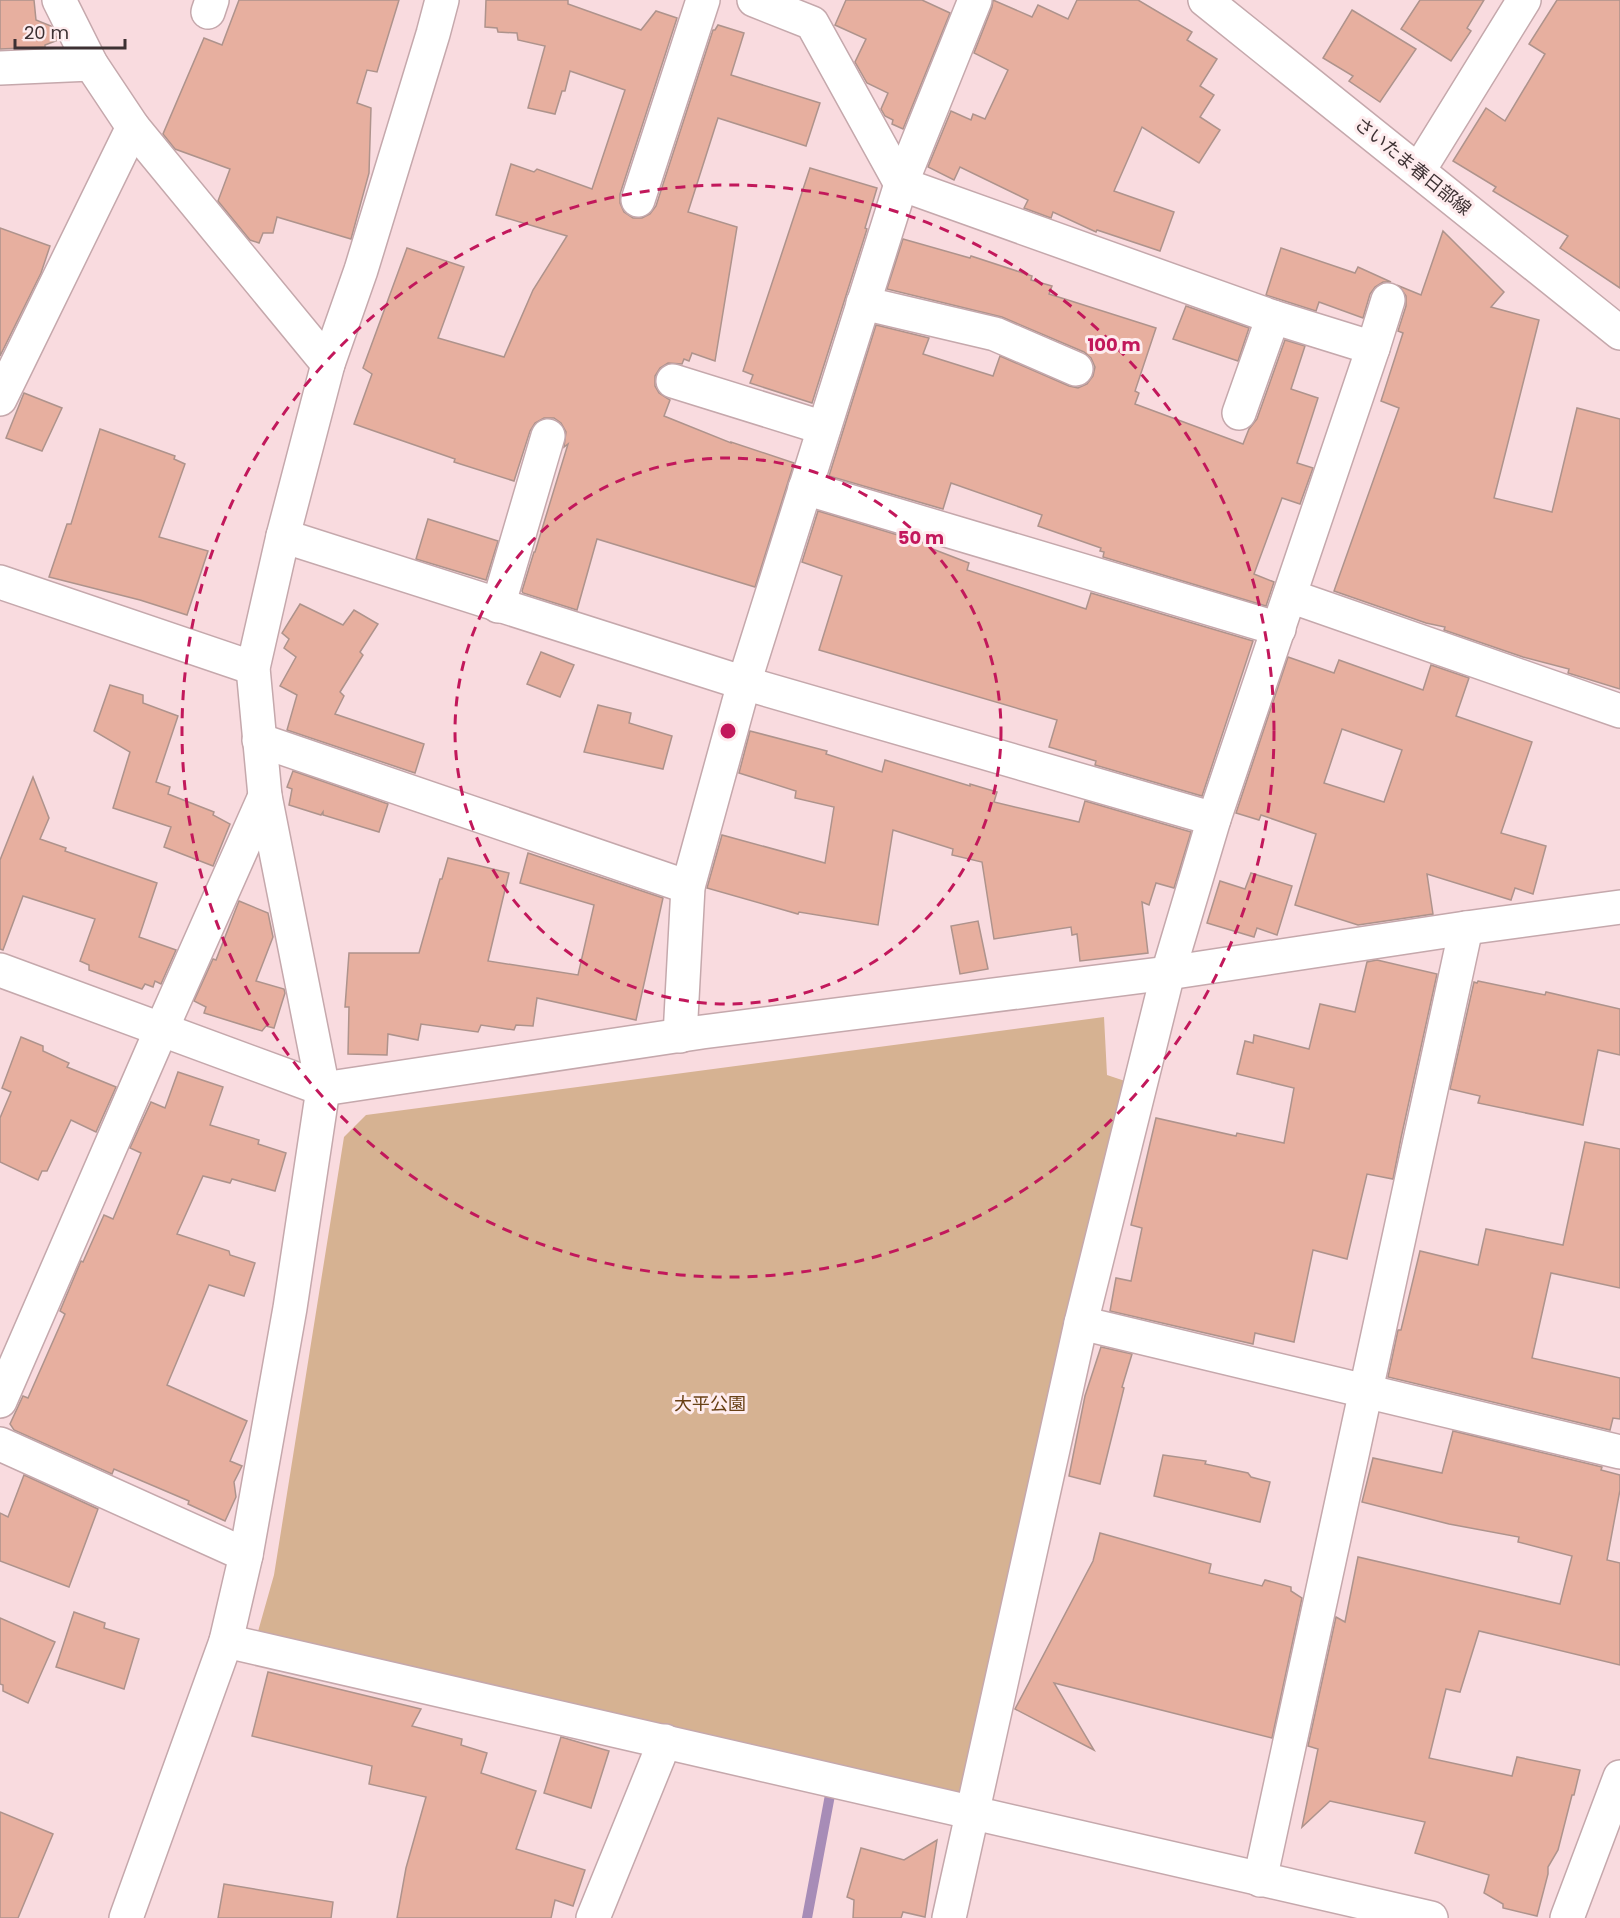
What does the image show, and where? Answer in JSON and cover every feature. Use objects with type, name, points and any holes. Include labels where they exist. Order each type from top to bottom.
[{"type":"street","points":[[58,0],[91,64],[133,127],[328,364]]},
{"type":"street","points":[[126,1918],[226,1641],[246,1555],[290,1308],[323,1089],[265,796],[253,668],[283,536],[328,364],[361,270],[433,34],[441,0]]},
{"type":"street","points":[[638,200],[703,0]]},
{"type":"street","points":[[754,0],[812,23],[901,184],[1273,317],[1373,348]]},
{"type":"street","points":[[680,1036],[688,887],[744,683],[901,184],[975,0]]},
{"type":"street","name":"さいたま春日部線","points":[[1204,0],[1620,333]]},
{"type":"street","points":[[1419,170],[1524,0]]},
{"type":"street","points":[[0,68],[91,64]]},
{"type":"street","points":[[0,399],[10,352],[133,127]]},
{"type":"street","points":[[949,1918],[1081,1323],[1168,973],[1214,819],[1388,300]]},
{"type":"street","points":[[863,303],[995,334],[1076,369]]},
{"type":"street","points":[[1239,413],[1273,317]]},
{"type":"street","points":[[673,381],[824,428]]},
{"type":"street","points":[[498,606],[548,436]]},
{"type":"street","points":[[805,488],[1279,629]]},
{"type":"street","points":[[283,536],[744,683],[1214,819]]},
{"type":"street","points":[[0,582],[253,668]]},
{"type":"street","points":[[1290,596],[1620,711]]},
{"type":"street","points":[[259,740],[688,887]]},
{"type":"street","points":[[0,1401],[265,796]]},
{"type":"street","points":[[0,970],[323,1089],[680,1036],[1168,973],[1620,907]]},
{"type":"street","points":[[1260,1880],[1466,928]]},
{"type":"street","points":[[1081,1323],[1620,1452]]},
{"type":"street","points":[[0,1444],[246,1555]]},
{"type":"street","points":[[226,1641],[1431,1918]]},
{"type":"street","points":[[593,1918],[665,1741]]},
{"type":"street","points":[[1567,1918],[1620,1778]]},
{"type":"green space","name":"大平公園","points":[[1104,1017],[1107,1075],[1125,1081],[959,1800],[257,1635],[274,1575],[344,1137],[366,1115]]},
{"type":"building","points":[[0,0],[34,0],[36,20],[51,26],[58,40],[45,47],[0,49]]},
{"type":"building","points":[[239,0],[399,0],[377,72],[367,70],[357,103],[371,108],[369,173],[351,239],[277,217],[273,233],[263,233],[259,243],[250,240],[218,201],[230,169],[175,149],[163,134],[204,38],[222,45]]},
{"type":"building","points":[[486,0],[568,0],[568,4],[641,30],[656,11],[677,18],[620,194],[620,203],[624,212],[633,218],[642,218],[650,214],[656,206],[713,30],[718,25],[744,33],[731,75],[820,103],[806,146],[718,118],[688,212],[737,227],[715,361],[692,353],[689,361],[684,359],[682,364],[668,363],[660,368],[655,376],[655,386],[659,393],[670,400],[664,416],[731,443],[794,463],[755,587],[597,539],[577,610],[523,593],[568,444],[564,447],[566,432],[561,423],[554,418],[544,418],[535,423],[530,431],[514,481],[454,462],[455,459],[354,424],[372,374],[363,368],[407,248],[464,267],[438,338],[504,357],[533,290],[567,236],[496,215],[511,164],[534,172],[537,169],[592,189],[625,90],[570,71],[565,91],[562,91],[555,114],[528,108],[545,46],[518,40],[517,33],[498,32],[497,28],[485,27]]},
{"type":"building","points":[[846,0],[922,0],[950,13],[903,129],[892,124],[893,120],[885,116],[881,109],[888,93],[867,83],[855,62],[866,39],[835,25]]},
{"type":"building","points":[[993,0],[1032,17],[1038,5],[1068,19],[1077,0],[1138,0],[1192,32],[1187,40],[1217,59],[1200,86],[1214,95],[1200,117],[1220,130],[1199,163],[1142,127],[1114,191],[1174,212],[1160,251],[1097,230],[1096,232],[1053,212],[1051,218],[1024,208],[1028,200],[960,167],[954,180],[928,167],[951,111],[971,120],[973,114],[985,119],[1008,70],[974,53]]},
{"type":"building","points":[[1420,0],[1484,0],[1467,28],[1471,31],[1451,61],[1401,29]]},
{"type":"building","points":[[1557,0],[1620,0],[1620,288],[1560,248],[1568,236],[1493,191],[1496,187],[1453,161],[1486,108],[1505,121],[1545,54],[1529,44]]},
{"type":"building","points":[[1352,10],[1416,49],[1380,102],[1349,81],[1353,76],[1323,58]]},
{"type":"building","points":[[810,168],[877,188],[865,228],[867,229],[812,403],[750,383],[753,375],[743,371]]},
{"type":"building","points":[[0,228],[50,246],[41,273],[0,356]]},
{"type":"building","points":[[1443,231],[1504,292],[1491,307],[1539,320],[1494,498],[1552,512],[1577,408],[1620,419],[1620,689],[1568,673],[1569,669],[1523,657],[1444,630],[1445,627],[1426,623],[1334,591],[1399,408],[1381,401],[1403,333],[1398,331],[1406,306],[1406,296],[1399,286],[1421,295]]},
{"type":"building","points":[[903,239],[970,258],[971,256],[1032,276],[1031,280],[1052,286],[1049,294],[1156,328],[1135,391],[1139,393],[1135,404],[1243,444],[1249,429],[1257,419],[1285,340],[1305,346],[1291,389],[1318,398],[1297,463],[1313,468],[1300,504],[1282,498],[1254,574],[1274,582],[1266,606],[1103,557],[1104,552],[1100,551],[1101,548],[1038,526],[1042,515],[951,483],[943,509],[829,476],[876,325],[929,338],[923,354],[993,376],[1000,356],[1078,388],[1087,384],[1093,376],[1095,367],[1091,358],[1084,352],[1002,317],[887,289]]},
{"type":"building","points":[[1281,248],[1355,273],[1358,267],[1391,282],[1383,282],[1375,287],[1370,294],[1363,318],[1319,302],[1316,311],[1266,295]]},
{"type":"building","points":[[1186,306],[1249,328],[1238,361],[1173,339]]},
{"type":"building","points":[[24,393],[62,408],[42,451],[6,438]]},
{"type":"building","points":[[100,429],[175,456],[174,459],[185,464],[159,537],[208,551],[187,615],[140,600],[49,577],[67,524],[71,524]]},
{"type":"building","points":[[818,511],[931,545],[930,548],[969,563],[967,570],[1086,609],[1091,593],[1253,641],[1202,796],[1095,765],[1096,761],[1049,747],[1057,720],[819,650],[842,576],[802,562]]},
{"type":"building","points":[[428,519],[498,541],[486,580],[416,559]]},
{"type":"building","points":[[300,604],[343,625],[354,610],[378,624],[360,652],[363,655],[340,692],[344,696],[335,714],[424,744],[415,773],[287,730],[297,695],[280,686],[296,657],[284,648],[289,639],[282,633]]},
{"type":"building","points":[[541,652],[574,665],[560,697],[527,684]]},
{"type":"building","points":[[1288,657],[1334,673],[1339,660],[1423,690],[1431,665],[1469,678],[1456,716],[1532,742],[1501,833],[1546,846],[1533,894],[1515,888],[1511,900],[1427,874],[1433,914],[1358,925],[1295,905],[1316,834],[1261,815],[1259,820],[1236,813]],"holes":[[[1342,729],[1402,750],[1384,802],[1324,783]]]},
{"type":"building","points":[[110,685],[143,695],[143,703],[178,716],[156,782],[170,787],[168,794],[214,812],[213,815],[230,824],[213,866],[164,847],[171,827],[113,808],[130,752],[94,731]]},
{"type":"building","points":[[598,705],[631,713],[629,723],[672,736],[663,769],[584,752]]},
{"type":"building","points":[[750,731],[827,751],[826,754],[882,772],[885,760],[997,792],[994,802],[1079,822],[1085,801],[1191,832],[1174,888],[1156,883],[1149,905],[1142,902],[1148,953],[1080,961],[1077,934],[1072,935],[1071,927],[994,939],[982,862],[952,855],[953,849],[893,830],[878,925],[799,912],[798,914],[707,888],[722,835],[825,863],[834,807],[795,798],[796,791],[739,773]]},
{"type":"building","points":[[293,771],[388,804],[379,832],[323,815],[323,812],[321,815],[289,805],[292,789],[287,787]]},
{"type":"building","points":[[33,777],[49,818],[40,839],[66,848],[65,851],[157,883],[139,937],[176,950],[161,984],[155,981],[153,987],[145,984],[142,989],[89,970],[89,965],[80,961],[95,919],[23,896],[3,950],[0,949],[0,860]]},
{"type":"building","points":[[528,853],[663,898],[636,1020],[537,998],[533,1026],[516,1025],[514,1030],[481,1025],[478,1032],[421,1024],[418,1040],[388,1034],[387,1055],[348,1054],[349,1007],[345,1007],[349,953],[419,953],[448,858],[509,873],[488,961],[578,975],[594,905],[520,883]]},
{"type":"building","points":[[1251,873],[1292,886],[1277,935],[1257,928],[1254,937],[1207,923],[1220,881],[1245,889]]},
{"type":"building","points":[[239,901],[268,913],[273,937],[256,981],[284,989],[285,993],[274,1028],[266,1026],[262,1031],[204,1013],[206,1007],[194,1001],[213,959],[216,960]]},
{"type":"building","points":[[978,921],[988,969],[960,974],[951,926]]},
{"type":"building","points":[[1377,960],[1437,974],[1393,1179],[1367,1174],[1347,1259],[1313,1250],[1294,1342],[1255,1333],[1253,1344],[1110,1311],[1116,1278],[1131,1281],[1142,1228],[1131,1225],[1156,1118],[1236,1136],[1237,1133],[1284,1143],[1294,1088],[1237,1074],[1245,1041],[1253,1043],[1254,1035],[1309,1049],[1320,1004],[1355,1012],[1367,962]]},
{"type":"building","points":[[1474,982],[1545,995],[1546,992],[1620,1009],[1620,1055],[1598,1050],[1583,1125],[1478,1103],[1480,1096],[1450,1089]]},
{"type":"building","points":[[21,1037],[43,1046],[43,1051],[69,1063],[67,1067],[116,1087],[96,1132],[71,1120],[47,1171],[42,1171],[38,1180],[0,1162],[0,1118],[11,1092],[2,1088]]},
{"type":"building","points":[[178,1072],[223,1087],[210,1125],[259,1140],[258,1144],[286,1153],[275,1191],[232,1179],[230,1183],[203,1176],[177,1234],[229,1251],[230,1255],[255,1263],[244,1296],[209,1285],[167,1385],[247,1421],[230,1461],[242,1466],[234,1482],[236,1497],[225,1521],[188,1504],[189,1501],[114,1469],[112,1474],[14,1430],[10,1424],[23,1396],[28,1398],[65,1314],[60,1311],[104,1215],[113,1219],[141,1153],[130,1148],[151,1102],[165,1108]]},
{"type":"building","points":[[1585,1142],[1620,1149],[1620,1288],[1551,1273],[1532,1358],[1620,1378],[1620,1419],[1613,1418],[1610,1430],[1388,1377],[1398,1330],[1401,1330],[1420,1251],[1478,1265],[1486,1229],[1563,1245]]},
{"type":"building","points":[[1101,1347],[1132,1354],[1122,1387],[1124,1388],[1100,1484],[1069,1476],[1085,1396]]},
{"type":"building","points":[[1453,1431],[1602,1467],[1601,1470],[1620,1475],[1620,1490],[1607,1560],[1620,1563],[1620,1665],[1479,1631],[1460,1692],[1446,1689],[1429,1758],[1512,1776],[1517,1757],[1580,1770],[1558,1850],[1548,1867],[1537,1916],[1503,1908],[1503,1904],[1484,1893],[1489,1875],[1415,1853],[1425,1822],[1330,1801],[1302,1827],[1318,1749],[1308,1746],[1336,1617],[1345,1622],[1358,1557],[1560,1604],[1572,1556],[1518,1542],[1519,1537],[1449,1524],[1362,1502],[1373,1458],[1442,1473]]},
{"type":"building","points":[[1163,1455],[1206,1461],[1205,1464],[1248,1473],[1251,1477],[1270,1482],[1260,1522],[1154,1496]]},
{"type":"building","points":[[24,1475],[98,1509],[69,1587],[0,1561],[0,1513],[8,1517]]},
{"type":"building","points":[[1100,1533],[1211,1564],[1209,1573],[1262,1586],[1265,1580],[1291,1587],[1291,1591],[1302,1598],[1272,1738],[1054,1683],[1094,1750],[1015,1709],[1093,1561]]},
{"type":"building","points":[[74,1612],[105,1623],[104,1628],[139,1639],[124,1689],[56,1667]]},
{"type":"building","points":[[0,1618],[55,1642],[28,1703],[3,1691],[3,1685],[0,1684]]},
{"type":"building","points":[[268,1672],[421,1709],[412,1726],[462,1739],[461,1745],[487,1753],[481,1773],[536,1791],[516,1849],[585,1870],[573,1906],[555,1900],[551,1918],[397,1918],[406,1868],[426,1797],[369,1784],[372,1766],[252,1736]]},
{"type":"building","points":[[561,1737],[609,1751],[591,1808],[544,1793]]},
{"type":"building","points":[[0,1812],[53,1834],[18,1918],[0,1918]]},
{"type":"building","points":[[937,1840],[925,1917],[903,1912],[901,1918],[853,1918],[854,1900],[847,1897],[861,1848],[904,1860]]},
{"type":"building","points":[[224,1884],[333,1902],[331,1918],[218,1918]]},
{"type":"waterway","points":[[807,1918],[830,1795]]}]
